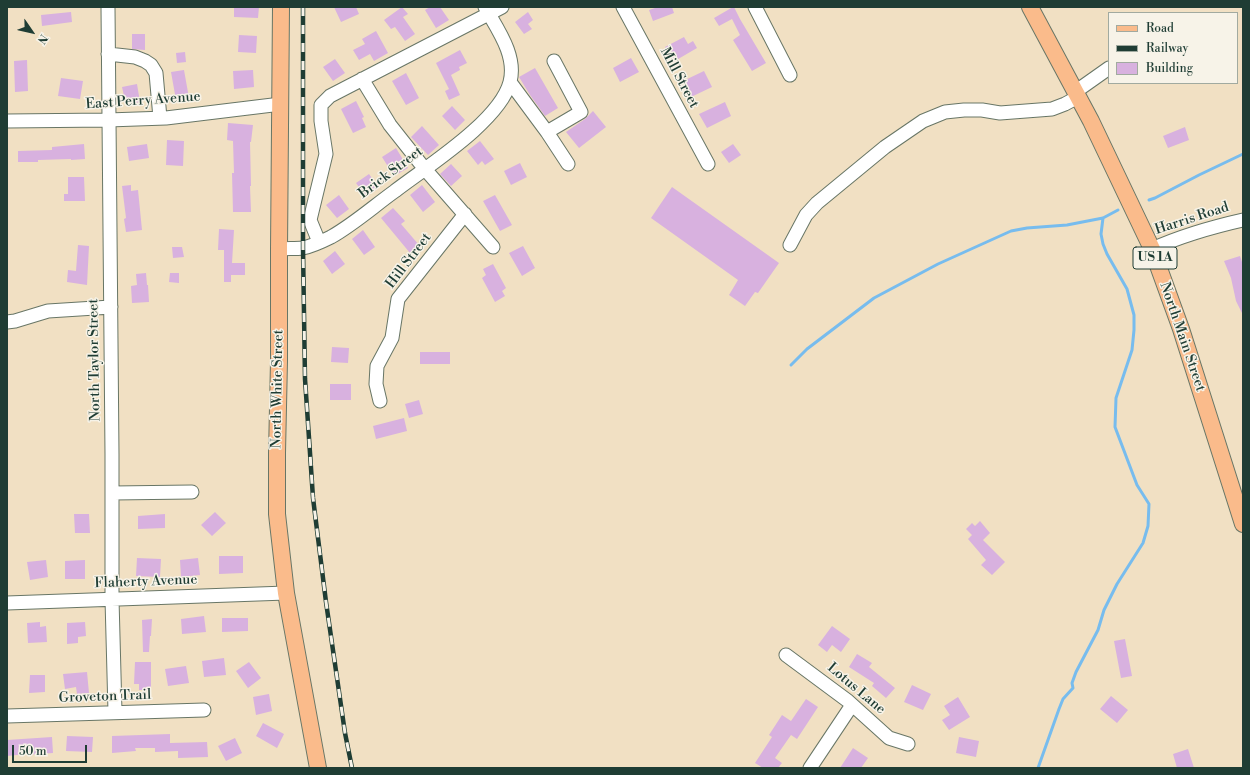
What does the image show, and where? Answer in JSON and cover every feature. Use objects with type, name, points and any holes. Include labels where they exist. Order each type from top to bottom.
[{"type":"main road","name":"North White Street","points":[[281,7],[277,514],[286,593],[318,768]]},
{"type":"main road","name":"North Main Street","points":[[1030,7],[1091,120],[1152,249],[1181,329],[1243,524]]},
{"type":"street","name":"North Taylor Street","points":[[108,7],[112,599],[115,712]]},
{"type":"street","points":[[319,242],[310,220],[326,154],[321,121],[321,105],[330,96],[487,10],[502,7]]},
{"type":"street","name":"Mill Street","points":[[623,7],[708,164]]},
{"type":"street","points":[[758,8],[790,75]]},
{"type":"street","points":[[487,10],[507,48],[511,64],[508,88],[547,132],[568,164]]},
{"type":"street","points":[[108,54],[135,57],[151,65],[156,72],[160,118]]},
{"type":"street","points":[[547,132],[581,112],[554,61]]},
{"type":"street","points":[[790,245],[806,215],[817,203],[885,147],[923,121],[945,112],[964,110],[982,110],[1000,113],[1052,109],[1065,104],[1108,69]]},
{"type":"street","points":[[362,79],[390,126],[424,168],[493,247]]},
{"type":"street","name":"Brick Street","points":[[279,249],[303,248],[331,237],[351,223],[458,144],[480,125],[497,107],[508,88]]},
{"type":"street","name":"East Perry Avenue","points":[[7,121],[160,118],[281,104]]},
{"type":"street","name":"Hill Street","points":[[380,401],[376,384],[377,366],[392,338],[398,299],[465,214]]},
{"type":"street","name":"Harris Road","points":[[1152,249],[1217,225],[1243,220]]},
{"type":"street","points":[[7,322],[48,311],[110,307]]},
{"type":"street","points":[[112,493],[192,492]]},
{"type":"street","name":"Flaherty Avenue","points":[[7,603],[286,593]]},
{"type":"street","name":"Lotus Lane","points":[[786,656],[831,687],[889,738],[908,744]]},
{"type":"street","points":[[810,768],[852,705]]},
{"type":"street","name":"Groveton Trail","points":[[7,716],[204,710]]},
{"type":"building","points":[[234,7],[259,7],[258,18],[234,17]]},
{"type":"building","points":[[334,7],[356,7],[359,14],[341,22]]},
{"type":"building","points":[[402,7],[408,14],[403,17],[415,34],[405,41],[395,27],[391,29],[384,20]]},
{"type":"building","points":[[430,7],[440,7],[449,20],[436,28],[425,10]]},
{"type":"building","points":[[658,7],[672,7],[674,13],[653,21],[649,10]]},
{"type":"building","points":[[733,7],[766,63],[752,71],[733,40],[740,35],[732,19],[719,26],[714,18]]},
{"type":"building","points":[[71,12],[72,22],[42,26],[41,15]]},
{"type":"building","points":[[528,12],[533,20],[528,24],[532,29],[524,34],[515,22]]},
{"type":"building","points":[[376,31],[388,53],[374,61],[370,54],[359,60],[353,50],[365,44],[362,39]]},
{"type":"building","points":[[132,34],[145,34],[145,50],[132,49]]},
{"type":"building","points":[[239,35],[257,36],[256,53],[238,52]]},
{"type":"building","points":[[684,37],[688,44],[693,41],[697,48],[673,62],[665,47]]},
{"type":"building","points":[[460,50],[467,63],[459,67],[460,70],[451,75],[460,95],[449,100],[445,91],[449,89],[436,63]]},
{"type":"building","points":[[185,52],[186,62],[177,63],[176,53]]},
{"type":"building","points":[[631,58],[639,72],[620,82],[613,68]]},
{"type":"building","points":[[335,59],[345,73],[333,81],[323,67]]},
{"type":"building","points":[[27,60],[28,91],[15,92],[14,61]]},
{"type":"building","points":[[535,68],[558,108],[545,116],[519,77]]},
{"type":"building","points":[[184,70],[189,98],[176,100],[171,72]]},
{"type":"building","points":[[253,70],[254,87],[234,89],[233,71]]},
{"type":"building","points":[[704,71],[712,87],[691,97],[683,81]]},
{"type":"building","points":[[406,73],[419,98],[406,105],[392,81]]},
{"type":"building","points":[[61,78],[83,81],[80,99],[58,96]]},
{"type":"building","points":[[137,84],[140,102],[126,105],[122,87]]},
{"type":"building","points":[[356,101],[364,117],[362,118],[366,127],[353,133],[341,109]]},
{"type":"building","points":[[725,102],[731,116],[707,128],[699,114]]},
{"type":"building","points":[[452,106],[465,120],[455,130],[442,116]]},
{"type":"building","points":[[593,111],[606,127],[579,148],[566,132],[585,119]]},
{"type":"building","points":[[228,123],[253,125],[250,142],[251,212],[233,212],[233,141],[227,140]]},
{"type":"building","points":[[422,126],[439,145],[428,155],[411,137]]},
{"type":"building","points":[[1185,127],[1189,140],[1168,148],[1163,136]]},
{"type":"building","points":[[167,140],[184,141],[183,166],[166,165]]},
{"type":"building","points":[[480,141],[494,159],[485,165],[482,161],[478,165],[467,151]]},
{"type":"building","points":[[84,144],[85,159],[18,162],[18,151],[52,150],[52,147]]},
{"type":"building","points":[[147,144],[149,158],[129,161],[127,147]]},
{"type":"building","points":[[733,144],[741,155],[729,163],[721,152]]},
{"type":"building","points":[[396,148],[408,168],[394,176],[382,157]]},
{"type":"building","points":[[520,163],[527,177],[511,185],[504,171]]},
{"type":"building","points":[[451,164],[462,176],[451,186],[440,174]]},
{"type":"building","points":[[369,174],[379,188],[366,197],[356,183]]},
{"type":"building","points":[[68,177],[84,177],[85,201],[64,201],[64,194],[68,194]]},
{"type":"building","points":[[131,185],[131,191],[138,190],[142,230],[126,232],[124,219],[126,218],[122,186]]},
{"type":"building","points":[[422,185],[435,202],[423,212],[410,195]]},
{"type":"building","points":[[672,187],[779,263],[758,293],[755,292],[745,306],[729,295],[738,280],[651,218]]},
{"type":"building","points":[[339,195],[349,209],[337,218],[326,205]]},
{"type":"building","points":[[495,195],[512,225],[500,231],[483,201]]},
{"type":"building","points":[[393,208],[405,221],[401,224],[419,245],[410,253],[381,218]]},
{"type":"building","points":[[219,229],[234,230],[232,263],[245,263],[245,275],[231,275],[231,282],[224,282],[224,250],[218,250]]},
{"type":"building","points":[[363,230],[375,247],[364,255],[352,239]]},
{"type":"building","points":[[78,245],[89,246],[87,285],[67,282],[68,270],[76,271]]},
{"type":"building","points":[[523,246],[535,268],[522,276],[509,253]]},
{"type":"building","points":[[172,247],[182,247],[184,257],[173,258]]},
{"type":"building","points":[[335,251],[345,264],[332,274],[323,261]]},
{"type":"building","points":[[1240,256],[1243,265],[1243,315],[1236,301],[1231,278],[1224,261]]},
{"type":"building","points":[[493,264],[506,288],[502,291],[505,296],[495,302],[482,278],[486,275],[483,269]]},
{"type":"building","points":[[146,273],[149,302],[132,303],[131,286],[137,285],[136,274]]},
{"type":"building","points":[[170,273],[179,273],[179,283],[169,282]]},
{"type":"building","points":[[332,347],[349,348],[348,363],[331,362]]},
{"type":"building","points":[[420,352],[450,352],[450,364],[420,364]]},
{"type":"building","points":[[330,384],[351,384],[351,400],[330,400]]},
{"type":"building","points":[[419,400],[423,414],[409,418],[405,404]]},
{"type":"building","points":[[404,418],[407,431],[376,439],[373,426]]},
{"type":"building","points":[[215,512],[226,523],[212,536],[201,525]]},
{"type":"building","points":[[74,514],[89,514],[90,533],[75,533]]},
{"type":"building","points":[[165,514],[165,528],[138,529],[138,516]]},
{"type":"building","points":[[980,521],[990,533],[983,540],[1005,562],[992,575],[981,565],[986,560],[968,539],[972,535],[966,529],[972,523],[975,526]]},
{"type":"building","points":[[219,556],[243,556],[243,573],[219,574]]},
{"type":"building","points":[[137,558],[161,559],[160,577],[136,576]]},
{"type":"building","points":[[198,558],[200,575],[181,577],[180,560]]},
{"type":"building","points":[[46,560],[48,577],[30,580],[27,562]]},
{"type":"building","points":[[85,560],[85,579],[65,579],[65,561]]},
{"type":"building","points":[[204,616],[206,632],[182,634],[181,619]]},
{"type":"building","points":[[222,618],[248,618],[248,631],[222,632]]},
{"type":"building","points":[[152,619],[149,652],[143,652],[142,620]]},
{"type":"building","points":[[40,622],[40,627],[46,626],[47,642],[28,643],[27,623]]},
{"type":"building","points":[[85,622],[86,636],[78,637],[78,643],[67,644],[67,623]]},
{"type":"building","points":[[832,626],[850,639],[841,652],[832,645],[827,652],[818,645]]},
{"type":"building","points":[[1125,639],[1132,676],[1121,678],[1114,641]]},
{"type":"building","points":[[857,654],[872,663],[869,667],[895,688],[886,698],[872,686],[874,683],[849,667]]},
{"type":"building","points":[[224,658],[226,675],[204,677],[202,661]]},
{"type":"building","points":[[135,662],[151,662],[151,690],[139,690],[139,684],[134,684]]},
{"type":"building","points":[[249,662],[261,678],[248,688],[236,671]]},
{"type":"building","points":[[186,666],[189,683],[168,686],[165,669]]},
{"type":"building","points":[[87,672],[89,693],[77,694],[76,687],[65,689],[63,674]]},
{"type":"building","points":[[30,675],[45,675],[45,692],[29,693]]},
{"type":"building","points":[[912,685],[931,694],[923,710],[904,702]]},
{"type":"building","points":[[269,694],[272,711],[256,715],[253,697]]},
{"type":"building","points":[[1111,696],[1128,710],[1117,723],[1100,709]]},
{"type":"building","points":[[958,697],[970,717],[949,730],[942,720],[950,715],[944,706]]},
{"type":"building","points":[[806,699],[818,707],[797,739],[791,735],[775,758],[782,763],[778,768],[763,768],[755,763],[772,737],[769,735],[782,715],[791,721]]},
{"type":"building","points":[[263,723],[284,734],[277,748],[256,736]]},
{"type":"building","points":[[170,734],[170,743],[207,742],[208,757],[178,758],[178,751],[155,752],[155,748],[135,748],[136,751],[112,753],[112,736]]},
{"type":"building","points":[[67,736],[93,737],[92,752],[66,751]]},
{"type":"building","points":[[52,737],[53,753],[7,756],[7,740]]},
{"type":"building","points":[[959,737],[979,741],[976,757],[956,753]]},
{"type":"building","points":[[235,738],[242,753],[226,761],[218,746]]},
{"type":"building","points":[[853,748],[868,758],[861,768],[840,768]]},
{"type":"building","points":[[1188,749],[1194,768],[1177,768],[1173,754]]},
{"type":"waterway","points":[[1149,200],[1243,154]]},
{"type":"waterway","points":[[791,365],[807,349],[874,298],[938,264],[1011,231],[1027,228],[1067,225],[1103,218],[1118,210]]},
{"type":"waterway","points":[[1038,768],[1063,699],[1073,688],[1072,683],[1076,672],[1098,630],[1104,610],[1117,584],[1143,543],[1148,526],[1149,504],[1137,485],[1115,427],[1116,398],[1132,350],[1134,315],[1127,289],[1103,244],[1101,234],[1103,218]]},
{"type":"railway","points":[[303,7],[303,248],[305,379],[313,498],[326,602],[345,733],[352,768]]}]
